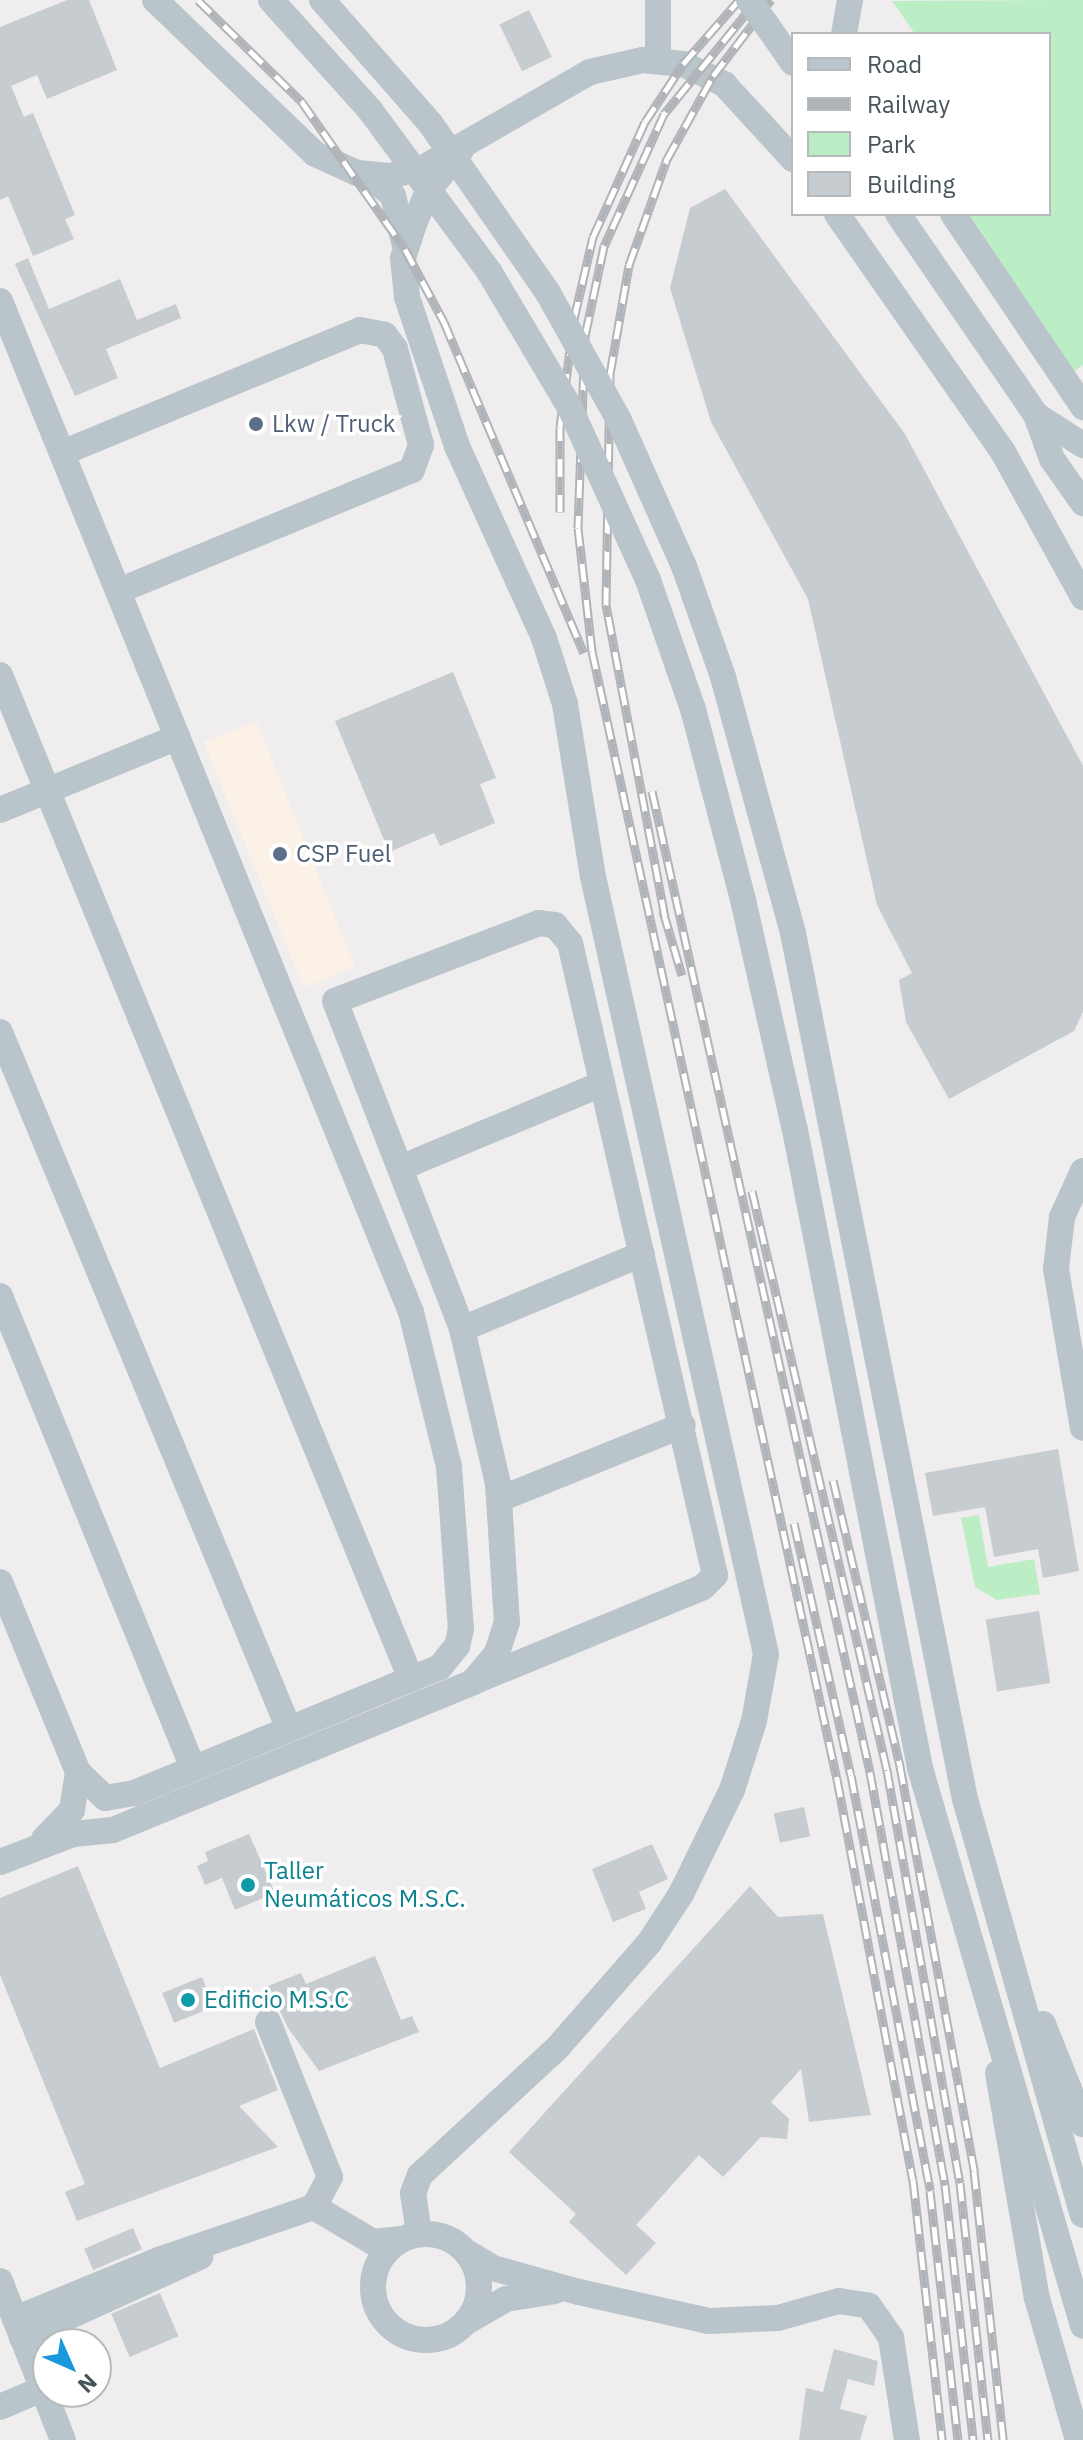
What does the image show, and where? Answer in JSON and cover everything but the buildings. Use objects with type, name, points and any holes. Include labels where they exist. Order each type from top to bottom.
[{"type":"street","points":[[155,0],[315,154],[369,175],[393,196],[405,249],[407,297],[423,353],[457,446],[544,638],[565,704],[593,877],[766,1654],[754,1721],[732,1790],[681,1894],[649,1943],[569,2036],[420,2175],[413,2193],[410,2237],[377,2265],[372,2281]]},
{"type":"street","points":[[271,0],[379,121],[490,273],[570,408],[648,580],[693,709],[743,900],[795,1130],[920,1768],[980,1959],[1083,2326]]},
{"type":"street","points":[[322,0],[430,123],[548,293],[618,418],[684,566],[723,677],[793,933],[874,1360],[987,1886],[1083,2215]]},
{"type":"street","points":[[658,0],[658,60]]},
{"type":"street","points":[[749,0],[791,60]]},
{"type":"street","points":[[844,32],[850,0]]},
{"type":"street","points":[[369,175],[405,173],[461,150],[590,72],[658,60],[724,84],[791,157]]},
{"type":"street","points":[[405,249],[428,191],[461,150]]},
{"type":"street","points":[[838,216],[1010,462],[1083,597]]},
{"type":"street","points":[[899,216],[1036,415],[1052,459],[1083,503]]},
{"type":"street","points":[[954,216],[1083,407]]},
{"type":"street","points":[[0,301],[397,1275],[434,1388],[455,1506],[461,1629],[452,1656],[411,1679],[119,1798],[94,1793],[78,1772],[0,1582]]},
{"type":"street","points":[[62,453],[360,330],[385,335],[395,349],[421,445],[412,470],[119,591]]},
{"type":"street","points":[[1036,415],[1083,445]]},
{"type":"street","points":[[0,675],[411,1679]]},
{"type":"street","points":[[0,810],[178,737]]},
{"type":"street","points":[[0,1862],[73,1834],[113,1830],[473,1682],[710,1582],[716,1567],[570,943],[555,925],[539,923],[335,1001],[462,1329],[500,1499],[507,1622],[497,1653],[473,1682]]},
{"type":"street","points":[[0,1032],[289,1729]]},
{"type":"street","points":[[400,1168],[602,1084]]},
{"type":"street","points":[[1083,1171],[1062,1217],[1056,1269],[1083,1428]]},
{"type":"street","points":[[462,1329],[642,1254]]},
{"type":"street","points":[[0,1296],[193,1768]]},
{"type":"street","points":[[500,1499],[683,1425]]},
{"type":"street","points":[[32,1848],[72,1810],[78,1772]]},
{"type":"street","points":[[987,1886],[1083,2124]]},
{"type":"street","points":[[980,1959],[1037,2298],[1078,2440]]},
{"type":"street","points":[[18,2328],[161,2259],[224,2242],[314,2207],[330,2177],[268,2022]]},
{"type":"street","points":[[314,2207],[373,2242],[437,2235],[493,2268],[579,2292],[709,2321],[778,2318],[839,2301],[869,2306],[891,2338],[907,2440]]},
{"type":"street","points":[[314,2207],[362,2253],[379,2315],[405,2337],[439,2339],[468,2321],[527,2293],[579,2292]]},
{"type":"street","points":[[468,2253],[480,2287],[468,2321]]},
{"type":"street","points":[[0,2281],[32,2364]]},
{"type":"street","points":[[0,2407],[32,2393]]},
{"type":"street","points":[[50,2408],[63,2440]]},
{"type":"shaded area","name":"CSP Fuel","points":[[256,721],[355,967],[303,988],[204,742]]},
{"type":"green space","points":[[1083,0],[1083,365],[1074,371],[970,216],[1051,216],[1051,32],[914,32],[892,1]]},
{"type":"green space","points":[[979,1515],[988,1567],[1034,1559],[1040,1594],[997,1600],[975,1587],[961,1518]]},
{"type":"railway","points":[[198,0],[302,102],[405,249],[444,322],[584,653]]},
{"type":"railway","points":[[560,512],[560,427],[574,319],[593,237],[645,122],[683,64],[739,0]]},
{"type":"railway","points":[[757,0],[664,114],[604,246],[585,336],[578,528],[592,651],[837,1779],[913,2180],[942,2440]]},
{"type":"railway","points":[[665,917],[606,605],[610,374],[629,265],[667,159],[713,76],[771,0]]},
{"type":"railway","points":[[652,791],[870,1772],[945,2185],[973,2440]]},
{"type":"railway","points":[[663,911],[682,975]]},
{"type":"railway","points":[[752,1191],[887,1770],[960,2183],[988,2440]]},
{"type":"railway","points":[[833,1480],[900,1766],[974,2171],[1003,2440]]},
{"type":"railway","points":[[794,1523],[851,1775],[930,2191],[958,2440]]},
{"type":"place","name":"Lkw / Truck","points":[[256,424]]},
{"type":"place","name":"CSP Fuel","points":[[280,854]]},
{"type":"place","name":"Taller Neumáticos M.S.C.","points":[[248,1885]]},
{"type":"place","name":"Edificio M.S.C","points":[[188,2000]]}]
